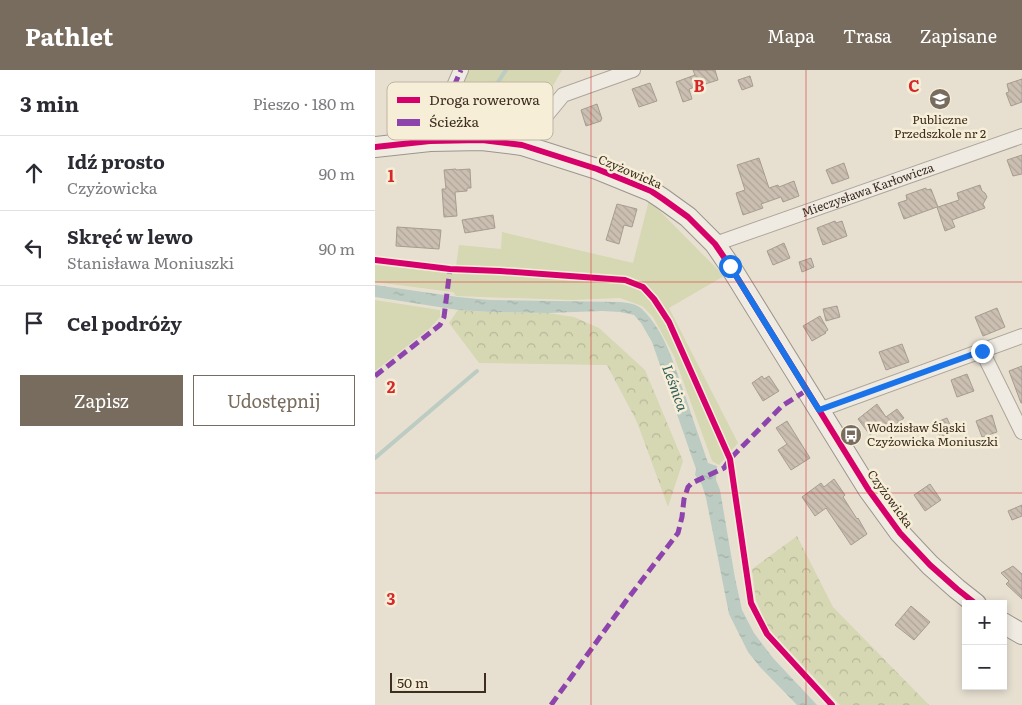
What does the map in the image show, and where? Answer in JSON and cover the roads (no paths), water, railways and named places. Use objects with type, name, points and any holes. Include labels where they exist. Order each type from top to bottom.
[{"type":"street","points":[[456,82],[461,70]]},
{"type":"street","points":[[553,107],[563,95],[633,70]]},
{"type":"street","name":"Mieczysława Karłowicza","points":[[715,244],[1022,136]]},
{"type":"street","name":"Czyżowicka","points":[[375,146],[430,141],[482,140],[522,145],[597,169],[651,191],[688,217],[715,244],[730,266],[868,489],[900,533],[930,565],[971,600]]},
{"type":"street","points":[[522,145],[526,140]]},
{"type":"street","points":[[819,410],[1022,336]]},
{"type":"street","points":[[982,351],[1022,432]]},
{"type":"street","points":[[1007,625],[1022,634]]},
{"type":"water","name":"Leśnica","points":[[375,285],[489,300],[621,302],[640,307],[664,339],[708,463],[717,466],[716,480],[720,490],[742,610],[754,633],[773,658],[817,705],[797,705],[760,667],[748,652],[729,614],[702,485],[695,475],[696,469],[652,342],[634,315],[602,311],[548,313],[458,310],[375,297]]},
{"type":"waterway","points":[[498,82],[506,70]]},
{"type":"waterway","points":[[375,458],[477,371]]},
{"type":"place","name":"Publiczne Przedszkole nr 2","points":[[940,99]]},
{"type":"place","name":"Wodzisław Śląski Czyżowicka Moniuszki","points":[[851,435]]}]
